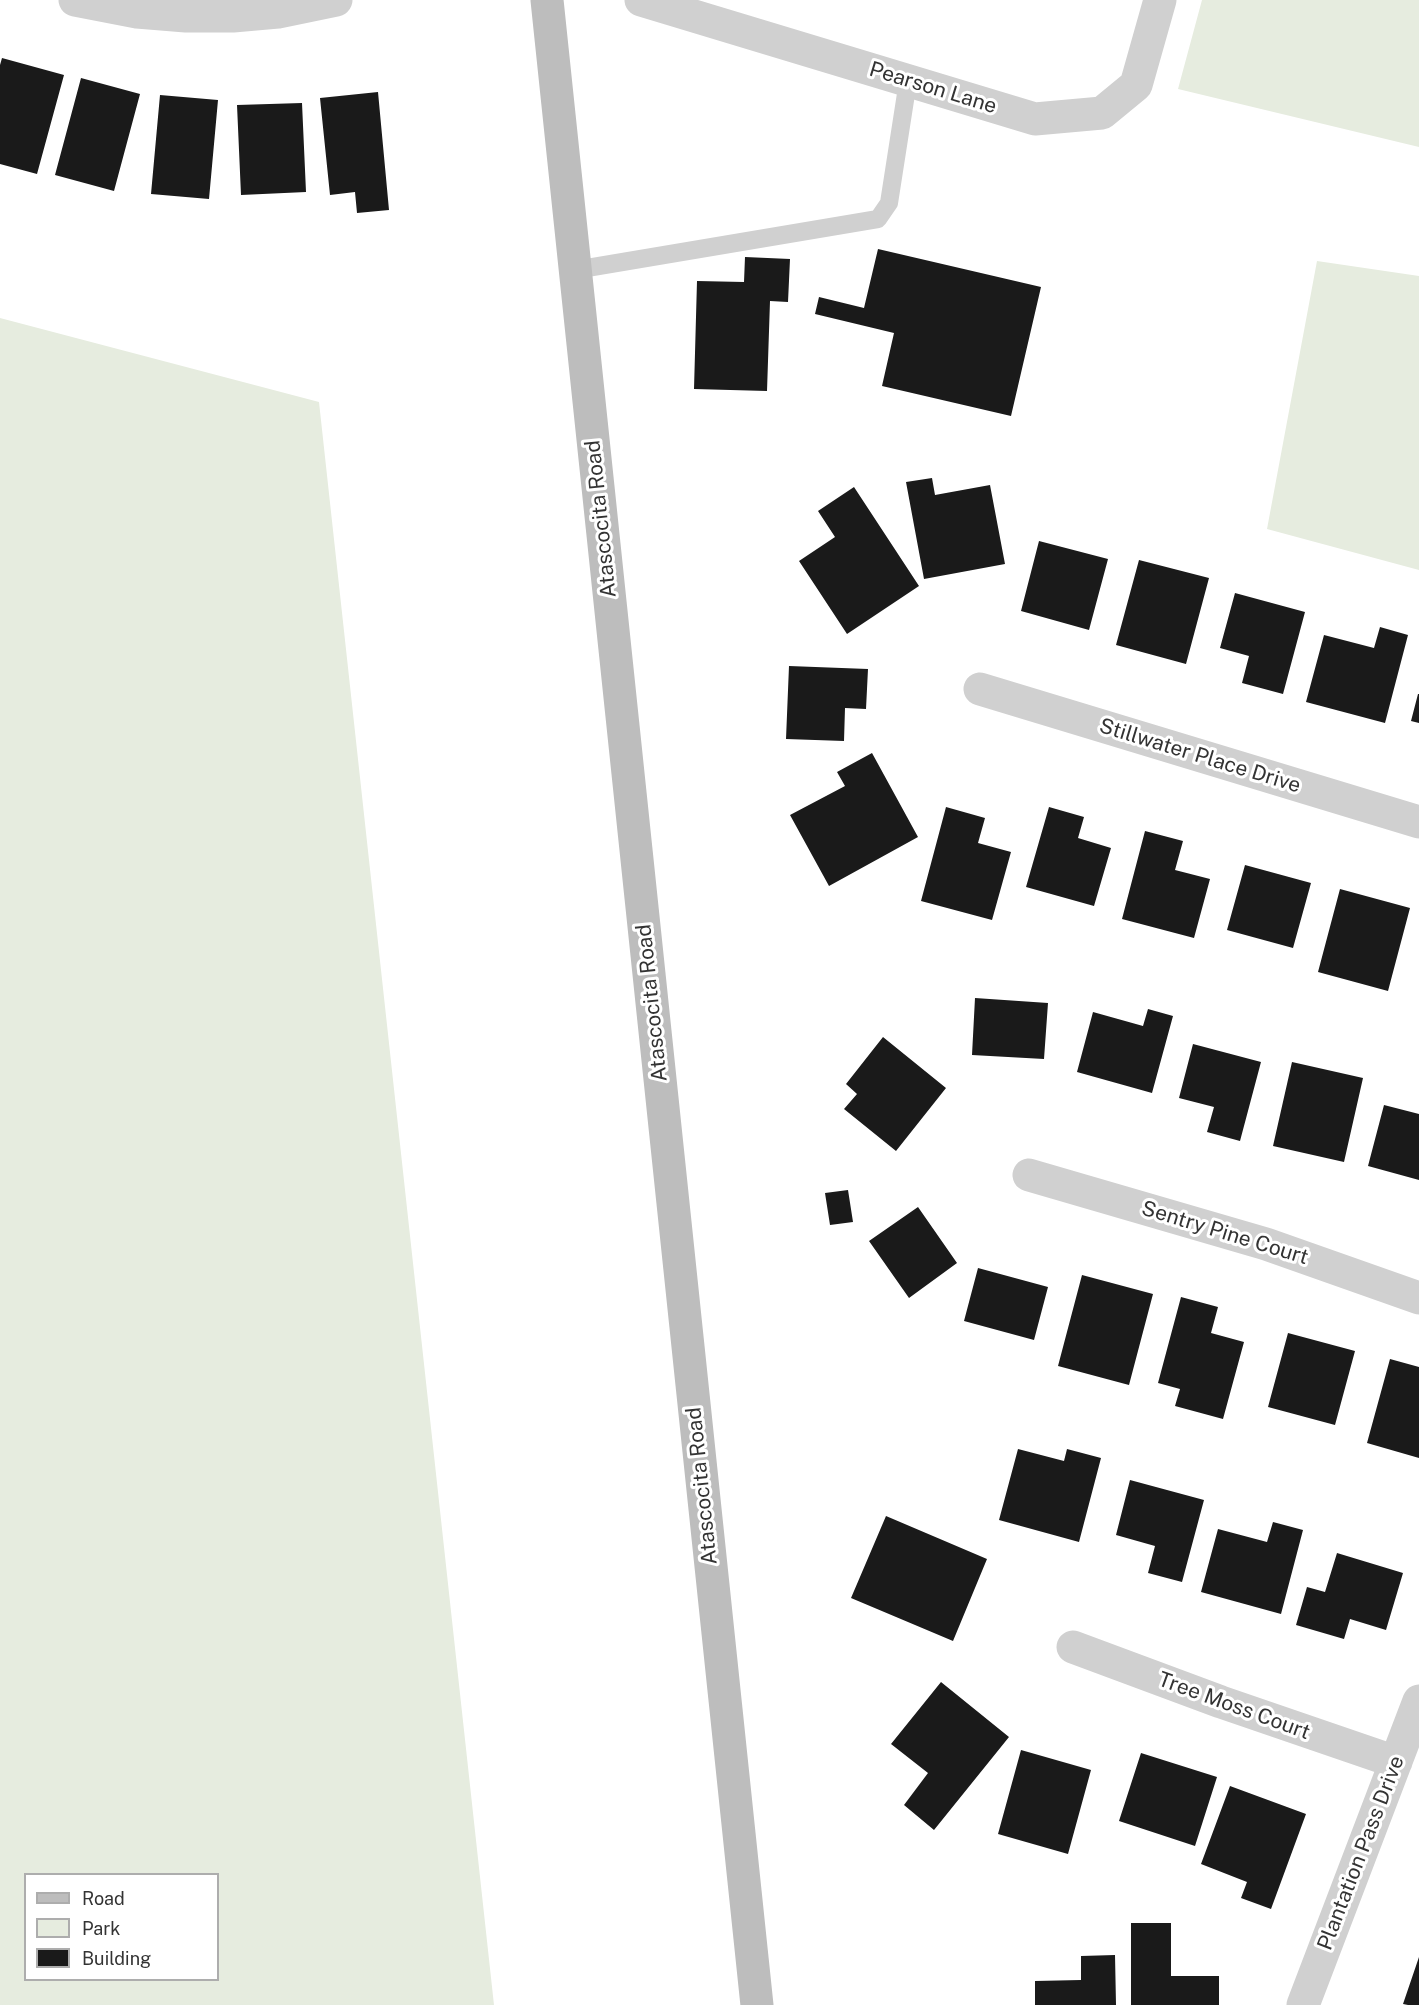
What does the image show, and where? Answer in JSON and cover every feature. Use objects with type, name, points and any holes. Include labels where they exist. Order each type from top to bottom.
[{"type":"main road","name":"Atascocita Road","points":[[547,0],[757,2005]]},
{"type":"street","points":[[75,0],[137,12],[186,16],[233,16],[278,12],[336,0]]},
{"type":"street","name":"Pearson Lane","points":[[640,0],[1035,119],[1102,113],[1136,85],[1160,0]]},
{"type":"street","name":"Stillwater Place Drive","points":[[981,689],[1419,822]]},
{"type":"street","name":"Sentry Pine Court","points":[[1029,1175],[1266,1244],[1419,1298]]},
{"type":"street","name":"Tree Moss Court","points":[[1073,1647],[1221,1702],[1396,1762]]},
{"type":"street","name":"Plantation Pass Drive","points":[[1303,2005],[1419,1701]]},
{"type":"lane","points":[[575,270],[878,219],[889,203],[908,81]]},
{"type":"green space","points":[[1202,0],[1419,0],[1419,147],[1178,89]]},
{"type":"green space","points":[[1317,261],[1419,276],[1419,570],[1267,529]]},
{"type":"green space","points":[[0,318],[319,402],[494,2005],[0,2005]]},
{"type":"building","points":[[2,58],[64,75],[37,174],[0,164],[0,65]]},
{"type":"building","points":[[81,78],[140,94],[114,191],[55,175]]},
{"type":"building","points":[[378,92],[389,210],[357,213],[355,192],[330,195],[320,98]]},
{"type":"building","points":[[160,95],[218,100],[209,199],[151,194]]},
{"type":"building","points":[[302,103],[306,192],[241,195],[237,105]]},
{"type":"building","points":[[878,249],[1041,287],[1011,416],[882,386],[894,333],[815,314],[819,297],[864,308]]},
{"type":"building","points":[[745,257],[790,259],[788,302],[770,301],[767,391],[694,389],[697,281],[744,282]]},
{"type":"building","points":[[932,478],[935,495],[990,485],[1005,564],[924,579],[906,482]]},
{"type":"building","points":[[854,487],[919,586],[847,634],[799,561],[835,537],[818,511]]},
{"type":"building","points":[[1039,541],[1108,559],[1089,630],[1021,611]]},
{"type":"building","points":[[1139,560],[1209,578],[1186,664],[1116,645]]},
{"type":"building","points":[[1235,593],[1305,612],[1283,694],[1242,683],[1249,656],[1220,648]]},
{"type":"building","points":[[1380,627],[1408,635],[1385,723],[1306,702],[1324,635],[1374,648]]},
{"type":"building","points":[[789,666],[868,669],[866,709],[845,708],[844,741],[786,739]]},
{"type":"building","points":[[1419,694],[1419,723],[1411,721]]},
{"type":"building","points":[[872,753],[918,837],[829,886],[790,815],[845,786],[837,772]]},
{"type":"building","points":[[946,807],[985,818],[978,843],[1011,852],[992,920],[921,901]]},
{"type":"building","points":[[1049,807],[1084,817],[1078,838],[1111,848],[1094,906],[1026,887]]},
{"type":"building","points":[[1145,831],[1183,841],[1175,870],[1210,879],[1194,938],[1122,919]]},
{"type":"building","points":[[1245,865],[1311,883],[1293,948],[1227,930]]},
{"type":"building","points":[[1340,889],[1410,908],[1388,991],[1318,972]]},
{"type":"building","points":[[975,998],[1048,1003],[1044,1059],[972,1055]]},
{"type":"building","points":[[1148,1009],[1173,1016],[1152,1093],[1077,1072],[1093,1012],[1143,1026]]},
{"type":"building","points":[[883,1037],[946,1088],[896,1151],[844,1109],[857,1094],[846,1084]]},
{"type":"building","points":[[1193,1044],[1261,1062],[1240,1141],[1207,1132],[1214,1107],[1179,1098]]},
{"type":"building","points":[[1292,1062],[1363,1078],[1344,1162],[1273,1146]]},
{"type":"building","points":[[1384,1105],[1419,1114],[1419,1180],[1368,1166]]},
{"type":"building","points":[[848,1190],[853,1222],[830,1225],[825,1193]]},
{"type":"building","points":[[918,1207],[957,1263],[909,1298],[869,1241]]},
{"type":"building","points":[[978,1268],[1048,1287],[1034,1340],[964,1321]]},
{"type":"building","points":[[1082,1275],[1153,1294],[1129,1385],[1058,1366]]},
{"type":"building","points":[[1181,1297],[1218,1307],[1211,1333],[1244,1342],[1223,1419],[1175,1406],[1180,1389],[1158,1383]]},
{"type":"building","points":[[1288,1333],[1355,1351],[1335,1425],[1268,1407]]},
{"type":"building","points":[[1390,1359],[1419,1367],[1419,1458],[1367,1443]]},
{"type":"building","points":[[1018,1449],[1064,1461],[1067,1449],[1101,1458],[1079,1542],[999,1520]]},
{"type":"building","points":[[1130,1480],[1204,1500],[1182,1582],[1148,1573],[1155,1546],[1116,1535]]},
{"type":"building","points":[[886,1516],[987,1559],[953,1641],[851,1598]]},
{"type":"building","points":[[1273,1522],[1303,1530],[1281,1614],[1201,1592],[1218,1529],[1267,1542]]},
{"type":"building","points":[[1337,1553],[1403,1573],[1386,1630],[1350,1619],[1344,1639],[1296,1625],[1307,1587],[1325,1592]]},
{"type":"building","points":[[941,1682],[1009,1737],[934,1830],[904,1805],[928,1773],[891,1744]]},
{"type":"building","points":[[1021,1750],[1091,1770],[1068,1854],[998,1834]]},
{"type":"building","points":[[1141,1753],[1217,1777],[1195,1846],[1119,1821]]},
{"type":"building","points":[[1230,1786],[1306,1814],[1271,1909],[1241,1898],[1247,1882],[1201,1864]]},
{"type":"building","points":[[1131,1923],[1171,1923],[1171,1976],[1219,1976],[1219,2005],[1131,2005]]},
{"type":"building","points":[[1115,1955],[1116,2005],[1035,2005],[1035,1981],[1081,1980],[1081,1956]]},
{"type":"building","points":[[1419,1957],[1419,2005],[1403,2004]]}]
